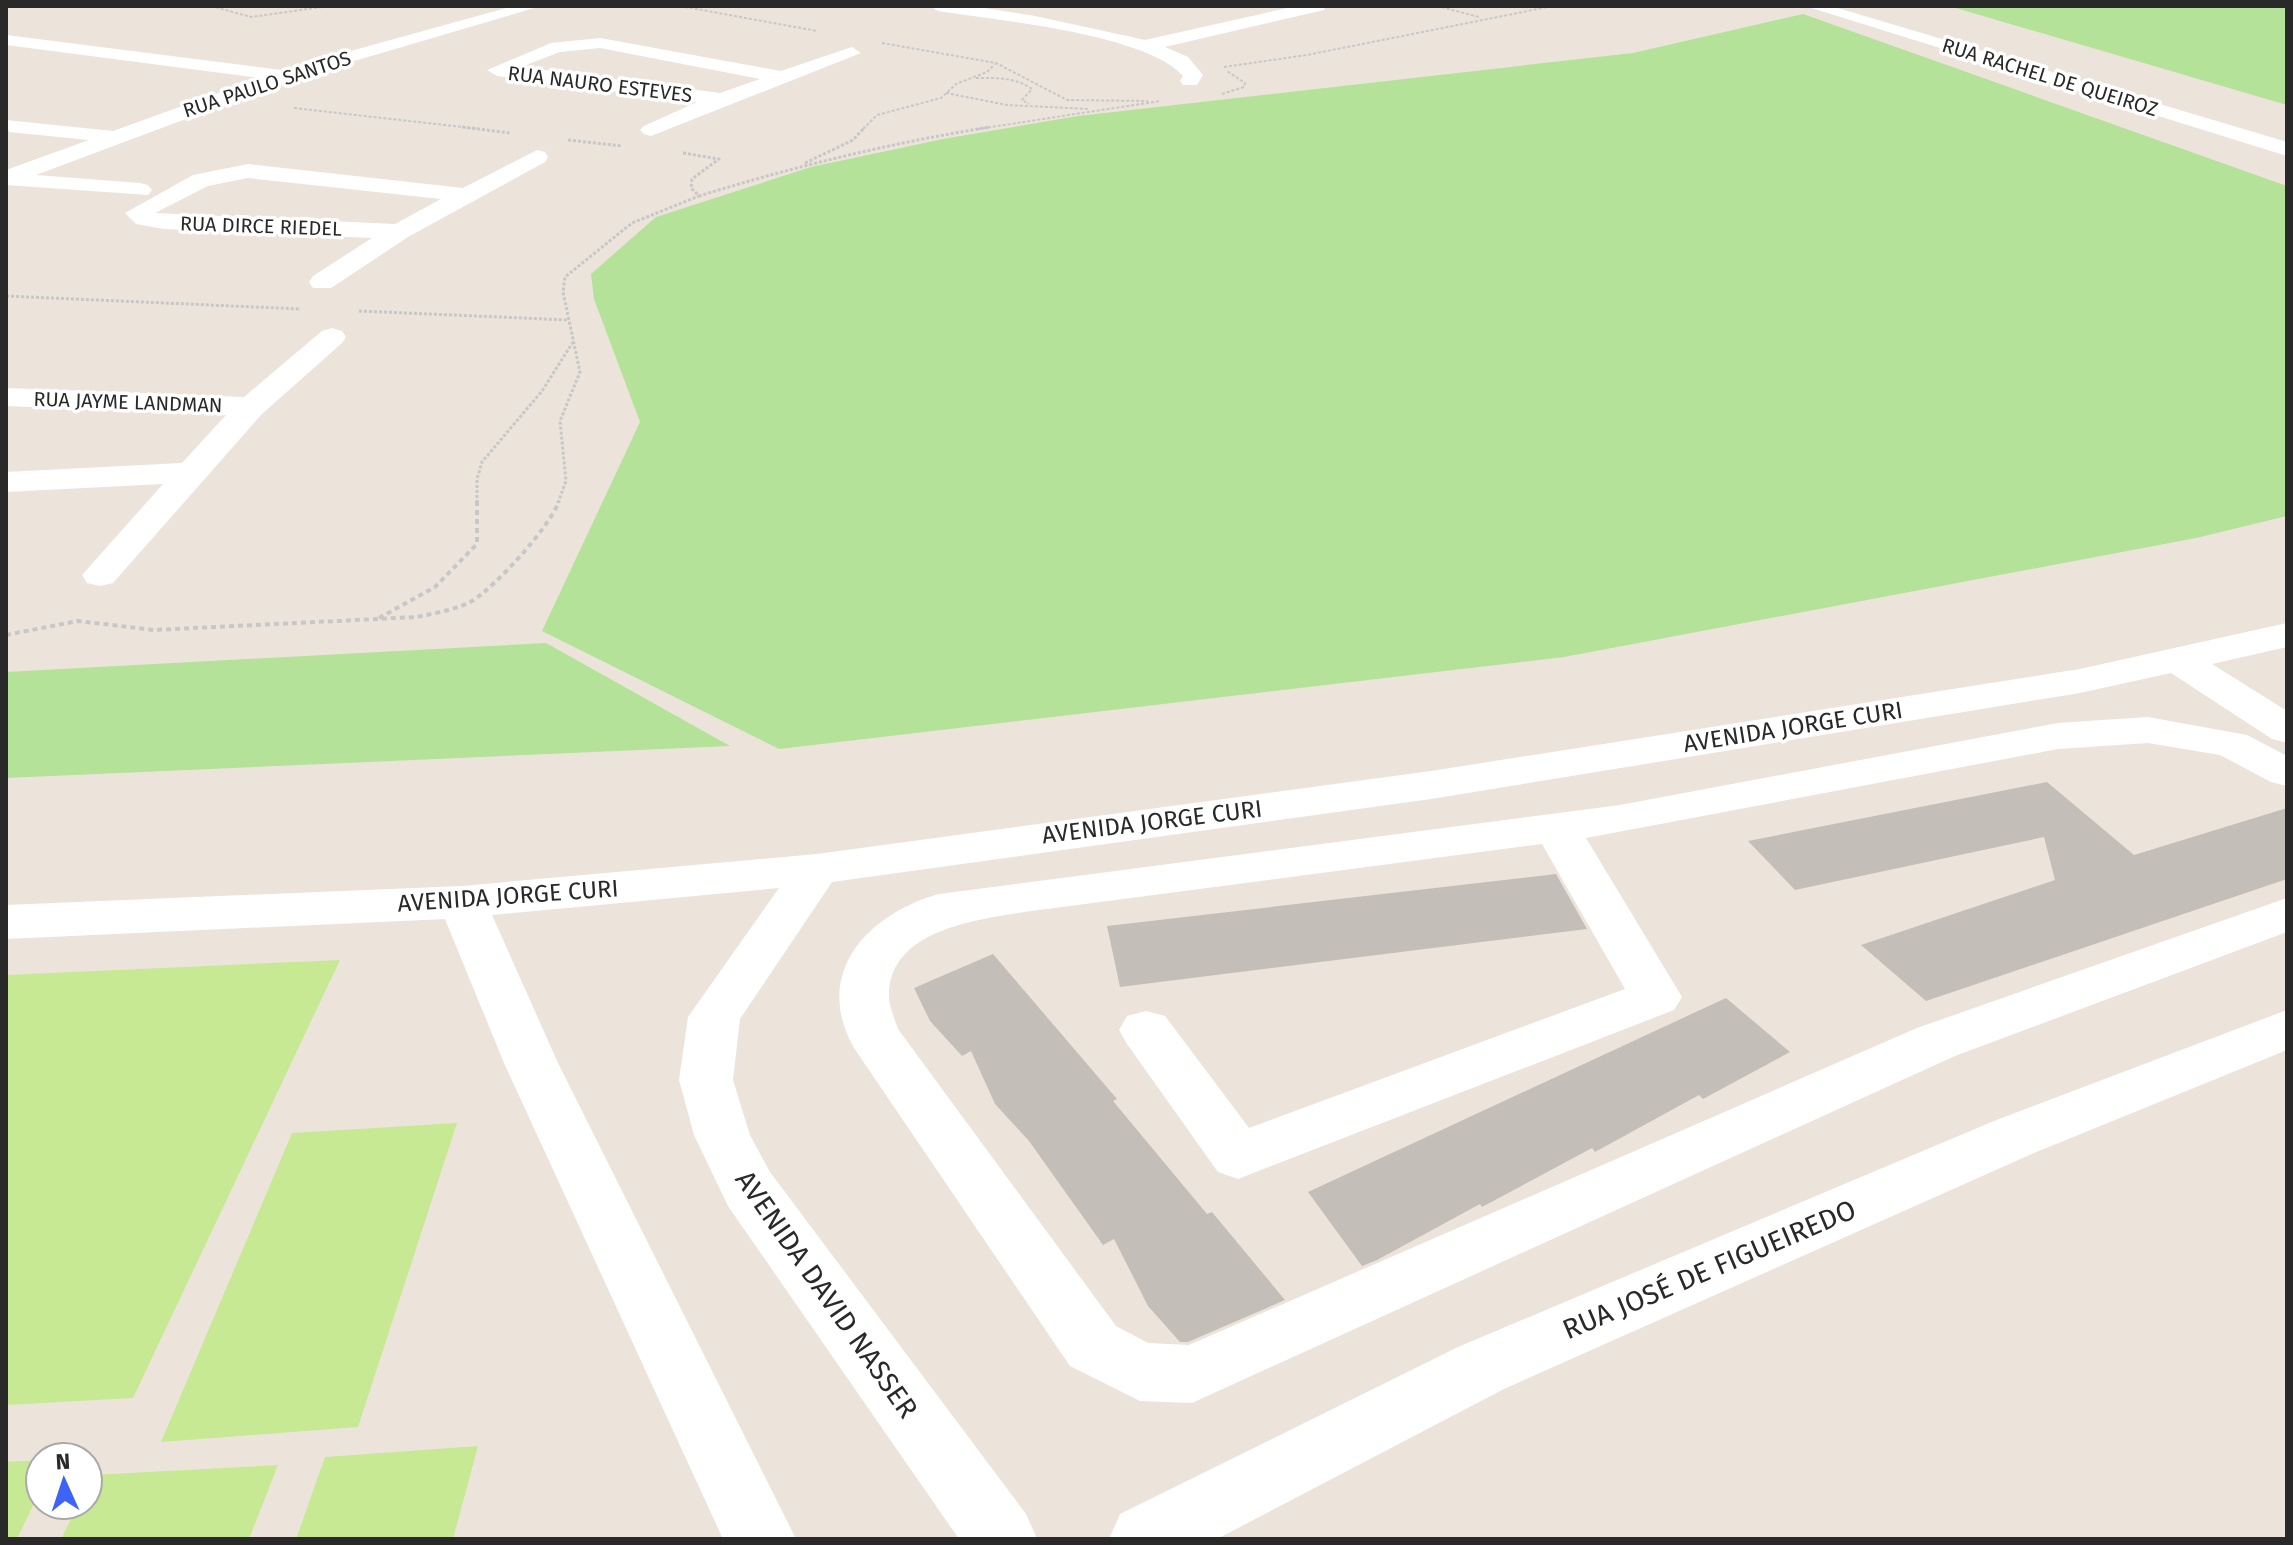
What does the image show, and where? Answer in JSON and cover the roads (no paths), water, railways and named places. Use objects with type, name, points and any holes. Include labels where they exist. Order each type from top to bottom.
[{"type":"street","name":"RUA PAULO SANTOS","points":[[6,178],[286,75],[533,6]]},
{"type":"street","points":[[938,6],[1083,30],[1149,45],[1187,64],[1193,75],[1190,81]]},
{"type":"street","points":[[1149,45],[1318,6]]},
{"type":"street","name":"RUA RACHEL DE QUEIROZ","points":[[1813,6],[2287,149]]},
{"type":"street","points":[[418,37],[473,45]]},
{"type":"street","points":[[6,40],[286,75]]},
{"type":"street","name":"RUA NAURO ESTEVES","points":[[721,99],[497,70],[513,61],[557,47],[610,44],[781,77]]},
{"type":"street","points":[[651,130],[721,99],[860,46]]},
{"type":"street","points":[[7,120],[115,136]]},
{"type":"street","points":[[322,282],[399,232],[537,157]]},
{"type":"street","name":"RUA DIRCE RIEDEL","points":[[399,232],[164,222],[138,216],[137,213],[142,198],[232,172],[266,172],[465,195]]},
{"type":"street","points":[[6,178],[142,198]]},
{"type":"street","points":[[100,575],[188,473],[251,407],[340,324]]},
{"type":"street","name":"RUA JAYME LANDMAN","points":[[6,397],[251,407]]},
{"type":"street","points":[[6,482],[188,473]]},
{"type":"street","name":"AVENIDA JORGE CURI","points":[[6,922],[462,902],[817,869],[1569,763],[2080,681],[2287,635]]},
{"type":"street","points":[[2177,659],[2287,730]]},
{"type":"street","points":[[2287,773],[2232,744],[2148,730],[2058,736],[1620,819],[1024,896],[939,910],[899,933],[876,955],[863,999],[873,1034],[1093,1346],[1140,1372],[1192,1374],[1936,1042],[2287,914]]},
{"type":"street","points":[[1569,763],[1620,819]]},
{"type":"street","points":[[1146,1030],[1238,1156],[1656,997],[1556,827]]},
{"type":"street","name":"AVENIDA DAVID NASSER","points":[[817,869],[714,1017],[706,1080],[722,1135],[749,1189],[1001,1539]]},
{"type":"street","points":[[462,902],[531,1063],[760,1539]]},
{"type":"street","name":"RUA JOSÉ DE FIGUEIREDO","points":[[1145,1539],[1481,1368],[2014,1137],[2287,1029]]}]
